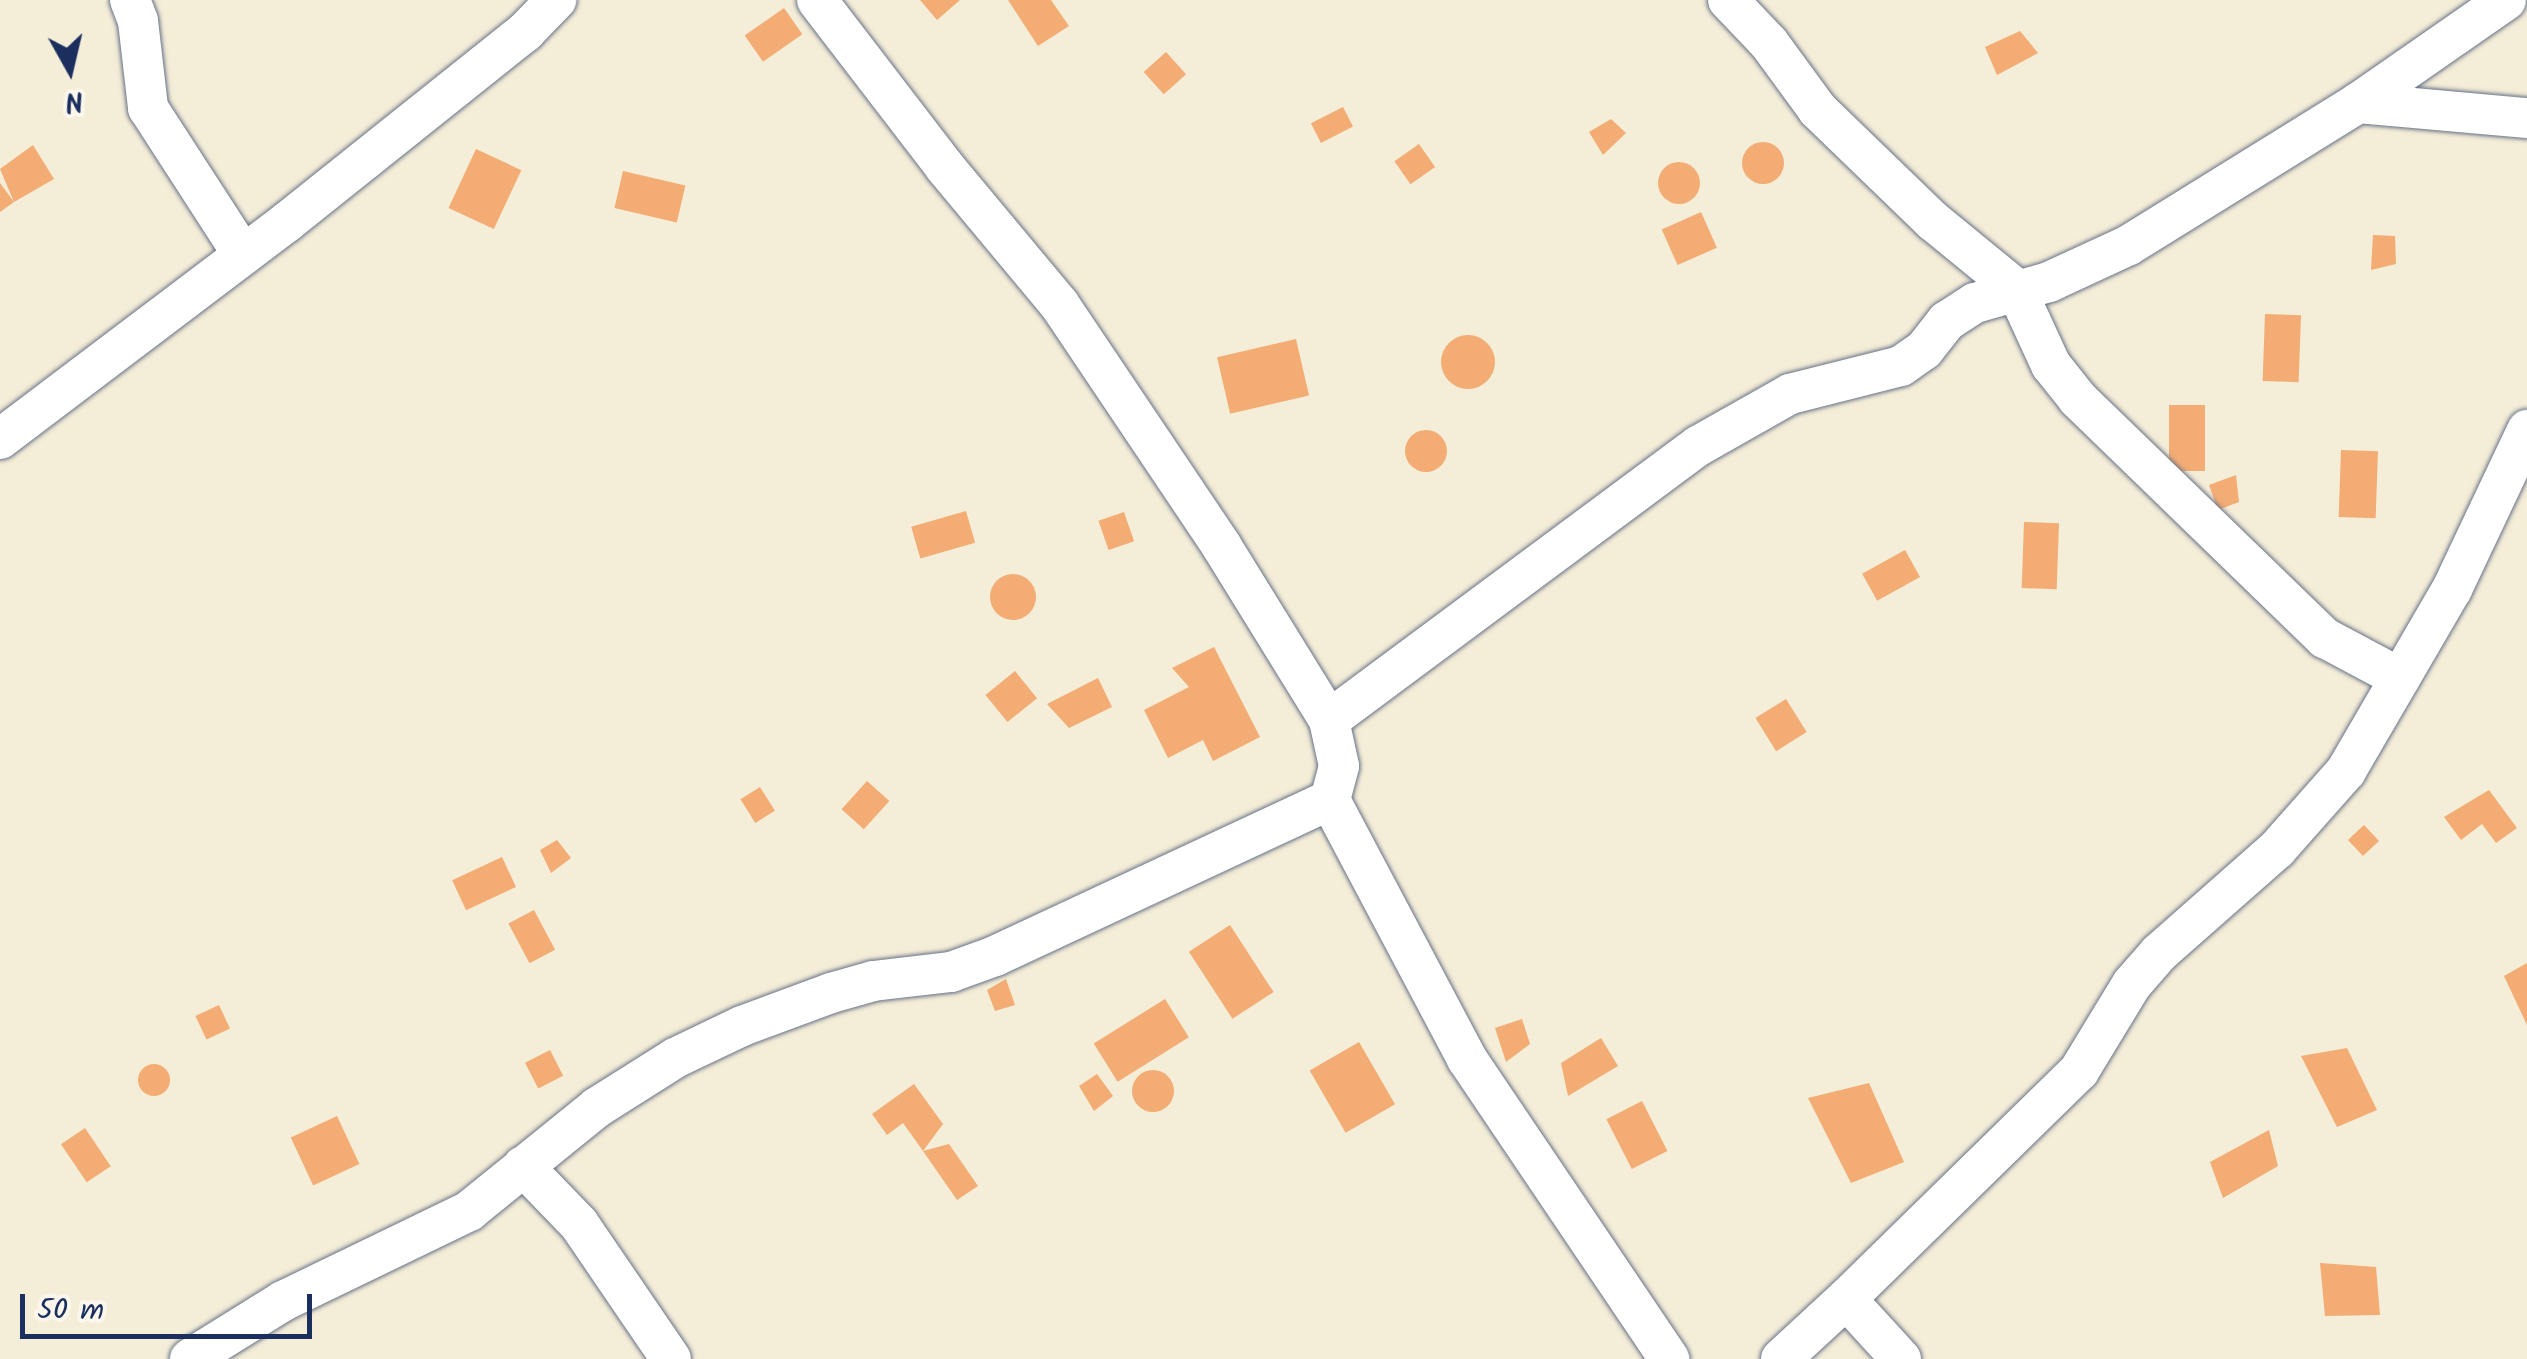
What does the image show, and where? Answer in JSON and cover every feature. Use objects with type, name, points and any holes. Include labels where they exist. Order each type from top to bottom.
[{"type":"street","points":[[130,0],[138,21],[148,108],[243,255]]},
{"type":"street","points":[[0,439],[243,255],[510,44],[556,0]]},
{"type":"street","points":[[817,0],[944,167],[1060,304],[1220,545],[1330,720],[1339,766],[1330,800],[1467,1059],[1670,1359]]},
{"type":"street","points":[[1728,0],[1769,43],[1818,110],[1934,221],[2016,289],[2050,365],[2078,399],[2324,638],[2400,678]]},
{"type":"street","points":[[1330,720],[1698,446],[1790,394],[1901,366],[1961,312],[2016,289],[2088,267],[2358,103],[2506,0]]},
{"type":"street","points":[[2358,103],[2527,118]]},
{"type":"street","points":[[1781,1359],[2080,1070],[2132,984],[2150,963],[2277,849],[2346,770],[2452,588],[2527,430]]},
{"type":"street","points":[[190,1359],[283,1302],[469,1211],[596,1108],[675,1058],[742,1026],[873,982],[966,967],[1032,941],[1330,800]]},
{"type":"street","points":[[523,1166],[579,1224],[671,1359]]},
{"type":"street","points":[[1846,1298],[1901,1359]]},
{"type":"building","points":[[920,0],[960,0],[937,20]]},
{"type":"building","points":[[1008,0],[1051,0],[1069,26],[1038,46]]},
{"type":"building","points":[[784,8],[802,34],[763,62],[745,36]]},
{"type":"building","points":[[2020,31],[2038,53],[1997,75],[1985,47]]},
{"type":"building","points":[[1166,52],[1186,74],[1164,94],[1144,72]]},
{"type":"building","points":[[1343,107],[1353,127],[1321,143],[1311,123]]},
{"type":"building","points":[[1611,119],[1626,133],[1603,155],[1589,132]]},
{"type":"building","points":[[1763,142],[1778,148],[1784,163],[1778,178],[1763,184],[1748,178],[1742,163],[1748,148]]},
{"type":"building","points":[[1419,144],[1435,167],[1410,184],[1394,161]]},
{"type":"building","points":[[33,145],[54,179],[14,202],[0,169]]},
{"type":"building","points":[[476,149],[521,170],[494,229],[449,208]]},
{"type":"building","points":[[1679,162],[1694,168],[1700,183],[1694,198],[1679,204],[1664,198],[1658,183],[1664,168]]},
{"type":"building","points":[[623,171],[685,185],[677,222],[614,208]]},
{"type":"building","points":[[0,183],[14,202],[0,212]]},
{"type":"building","points":[[1701,212],[1717,248],[1678,265],[1662,229]]},
{"type":"building","points":[[2373,235],[2395,236],[2396,264],[2371,270]]},
{"type":"building","points":[[2265,314],[2301,315],[2299,382],[2263,381]]},
{"type":"building","points":[[1468,335],[1487,343],[1495,362],[1487,381],[1468,389],[1449,381],[1441,362],[1449,343]]},
{"type":"building","points":[[1296,339],[1309,396],[1230,414],[1217,357]]},
{"type":"building","points":[[2169,405],[2205,405],[2205,471],[2169,471]]},
{"type":"building","points":[[1426,430],[1441,436],[1447,451],[1441,466],[1426,472],[1411,466],[1405,451],[1411,436]]},
{"type":"building","points":[[2341,450],[2378,451],[2376,518],[2339,517]]},
{"type":"building","points":[[2236,475],[2239,502],[2218,510],[2209,485]]},
{"type":"building","points":[[966,511],[975,543],[920,558],[911,527]]},
{"type":"building","points":[[1124,512],[1134,541],[1109,550],[1098,521]]},
{"type":"building","points":[[2024,522],[2059,523],[2057,589],[2022,588]]},
{"type":"building","points":[[1905,550],[1920,577],[1877,601],[1862,574]]},
{"type":"building","points":[[1013,574],[1030,580],[1036,597],[1030,614],[1013,620],[996,614],[990,597],[996,580]]},
{"type":"building","points":[[1214,647],[1260,737],[1213,761],[1203,740],[1168,758],[1144,710],[1189,687],[1172,668]]},
{"type":"building","points":[[1015,671],[1037,698],[1007,722],[985,695]]},
{"type":"building","points":[[1098,678],[1112,707],[1069,728],[1047,704]]},
{"type":"building","points":[[1786,699],[1807,732],[1776,751],[1755,718]]},
{"type":"building","points":[[867,781],[889,801],[864,829],[842,809]]},
{"type":"building","points":[[760,787],[775,811],[755,823],[740,799]]},
{"type":"building","points":[[2489,790],[2517,828],[2496,843],[2482,824],[2461,840],[2444,817]]},
{"type":"building","points":[[2364,825],[2379,841],[2363,856],[2348,840]]},
{"type":"building","points":[[557,840],[571,858],[551,873],[540,850]]},
{"type":"building","points":[[502,857],[516,887],[466,910],[452,880]]},
{"type":"building","points":[[534,910],[555,950],[530,963],[508,924]]},
{"type":"building","points":[[1230,925],[1274,992],[1232,1019],[1189,952]]},
{"type":"building","points":[[2527,963],[2527,1025],[2504,976]]},
{"type":"building","points":[[1006,979],[1015,1005],[995,1011],[987,990]]},
{"type":"building","points":[[1165,999],[1189,1037],[1118,1082],[1094,1044]]},
{"type":"building","points":[[219,1005],[230,1029],[206,1040],[195,1016]]},
{"type":"building","points":[[1522,1019],[1530,1044],[1506,1062],[1495,1028]]},
{"type":"building","points":[[1601,1038],[1618,1066],[1568,1096],[1561,1063]]},
{"type":"building","points":[[1359,1042],[1395,1104],[1346,1133],[1310,1070]]},
{"type":"building","points":[[2347,1048],[2377,1110],[2337,1127],[2301,1056]]},
{"type":"building","points":[[550,1050],[563,1076],[538,1089],[525,1063]]},
{"type":"building","points":[[154,1064],[165,1069],[170,1080],[165,1091],[154,1096],[143,1091],[138,1080],[143,1069]]},
{"type":"building","points":[[1153,1070],[1168,1076],[1174,1091],[1168,1106],[1153,1112],[1138,1106],[1132,1091],[1138,1076]]},
{"type":"building","points":[[1097,1074],[1113,1096],[1094,1111],[1079,1086]]},
{"type":"building","points":[[1869,1083],[1904,1162],[1851,1183],[1808,1098]]},
{"type":"building","points":[[914,1084],[943,1124],[923,1151],[903,1123],[887,1135],[872,1114]]},
{"type":"building","points":[[1642,1101],[1667,1151],[1632,1169],[1606,1119]]},
{"type":"building","points":[[337,1116],[359,1164],[313,1186],[291,1138]]},
{"type":"building","points":[[85,1128],[111,1166],[87,1182],[61,1144]]},
{"type":"building","points":[[2269,1130],[2278,1166],[2223,1198],[2210,1162]]},
{"type":"building","points":[[949,1144],[978,1186],[957,1200],[923,1151]]},
{"type":"building","points":[[2320,1263],[2376,1267],[2380,1315],[2325,1316]]}]
